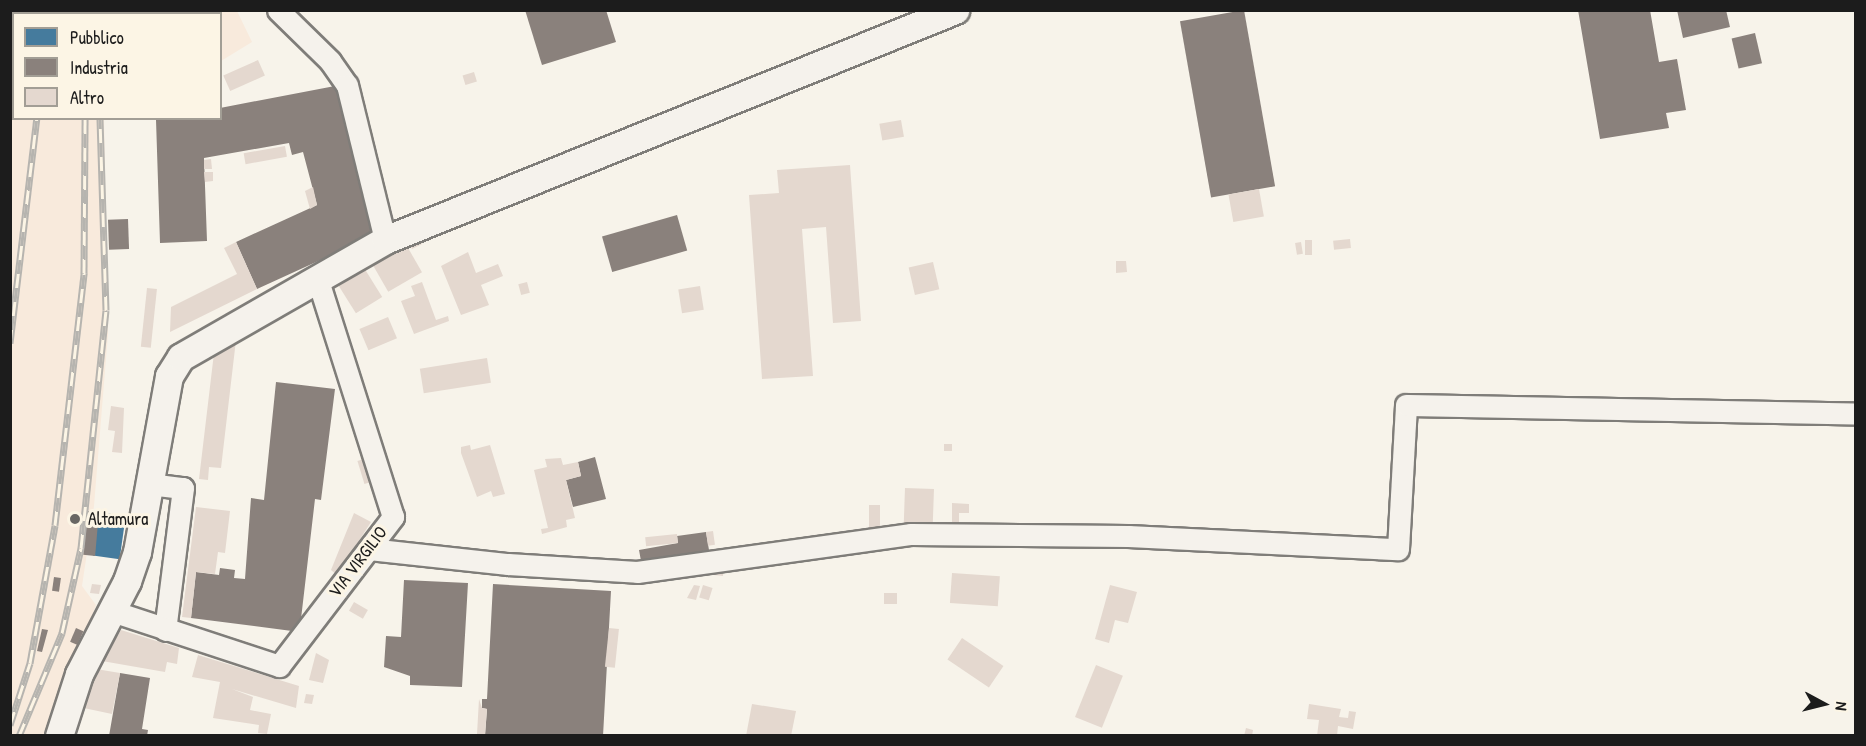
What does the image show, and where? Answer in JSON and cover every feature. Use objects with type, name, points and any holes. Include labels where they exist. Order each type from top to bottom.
[{"type":"main road","points":[[59,735],[80,674],[112,611],[137,552],[169,376],[181,357],[384,240],[955,10]]},
{"type":"street","points":[[278,10],[330,61],[347,85],[384,240]]},
{"type":"street","name":"VIA VIRGILIO","points":[[112,611],[279,666],[393,517],[318,280]]},
{"type":"street","points":[[369,549],[508,564],[638,572],[910,534],[1128,536],[1398,549],[1406,405],[1856,414]]},
{"type":"street","points":[[149,484],[183,488],[165,630]]},
{"type":"shaded area","points":[[10,11],[237,11],[252,42],[222,60],[222,12],[12,12],[12,120],[104,120],[108,334],[94,506],[82,586],[96,605],[48,735],[11,735]]},
{"type":"building: Pubblico","points":[[99,512],[126,516],[120,559],[93,556]]},
{"type":"building: Industria","points":[[525,10],[606,10],[616,42],[542,65]]},
{"type":"building: Industria","points":[[1244,10],[1275,186],[1211,198],[1180,21]]},
{"type":"building: Industria","points":[[1578,10],[1650,10],[1659,62],[1677,59],[1686,110],[1666,113],[1669,128],[1600,139]]},
{"type":"building: Industria","points":[[1677,10],[1726,10],[1730,27],[1683,38]]},
{"type":"building: Industria","points":[[1755,33],[1762,63],[1739,69],[1732,38]]},
{"type":"building: Industria","points":[[335,86],[373,236],[257,289],[236,242],[317,205],[303,152],[292,155],[289,143],[204,158],[207,241],[160,243],[156,120],[222,120],[222,108]]},
{"type":"building: Industria","points":[[677,215],[687,251],[612,272],[602,236]]},
{"type":"building: Industria","points":[[128,219],[129,249],[109,250],[108,220]]},
{"type":"building: Industria","points":[[276,382],[335,389],[321,500],[315,499],[301,619],[292,631],[191,618],[196,572],[219,575],[220,568],[235,570],[234,578],[245,579],[251,498],[264,500]]},
{"type":"building: Industria","points":[[595,457],[606,499],[573,507],[566,480],[581,476],[578,462]]},
{"type":"building: Industria","points":[[87,511],[99,512],[95,556],[83,555]]},
{"type":"building: Industria","points":[[706,532],[709,550],[641,561],[639,550],[678,543],[677,536]]},
{"type":"building: Industria","points":[[54,577],[61,578],[59,592],[52,591]]},
{"type":"building: Industria","points":[[404,580],[468,583],[462,687],[410,685],[410,676],[384,667],[386,636],[401,637]]},
{"type":"building: Industria","points":[[493,584],[611,591],[603,736],[485,736],[487,709],[482,708],[482,699],[487,699]]},
{"type":"building: Industria","points":[[76,628],[83,631],[78,645],[70,642]]},
{"type":"building: Industria","points":[[42,629],[48,630],[42,652],[37,651]]},
{"type":"building: Industria","points":[[120,673],[150,678],[142,729],[148,730],[147,736],[109,736]]},
{"type":"building: Altro","points":[[258,60],[265,76],[230,91],[223,75]]},
{"type":"building: Altro","points":[[474,72],[477,82],[465,85],[463,76]]},
{"type":"building: Altro","points":[[901,120],[904,137],[882,141],[879,124]]},
{"type":"building: Altro","points":[[285,146],[287,157],[246,164],[244,153]]},
{"type":"building: Altro","points":[[211,159],[212,169],[204,169],[204,160]]},
{"type":"building: Altro","points":[[850,165],[861,321],[833,323],[826,227],[802,229],[813,376],[762,379],[749,195],[779,193],[777,170]]},
{"type":"building: Altro","points":[[204,172],[213,172],[213,181],[205,182]]},
{"type":"building: Altro","points":[[313,187],[317,205],[310,209],[305,191]]},
{"type":"building: Altro","points":[[1259,189],[1264,217],[1233,222],[1228,194]]},
{"type":"building: Altro","points":[[418,234],[422,244],[412,249],[407,240]]},
{"type":"building: Altro","points":[[1350,239],[1351,248],[1334,250],[1333,241]]},
{"type":"building: Altro","points":[[1305,240],[1312,240],[1312,255],[1305,255]]},
{"type":"building: Altro","points":[[404,241],[422,272],[388,292],[370,260]]},
{"type":"building: Altro","points":[[236,242],[257,289],[170,332],[171,307],[237,274],[224,248]]},
{"type":"building: Altro","points":[[1301,242],[1303,254],[1297,255],[1295,243]]},
{"type":"building: Altro","points":[[468,252],[476,273],[498,264],[503,276],[481,285],[489,305],[461,315],[441,266]]},
{"type":"building: Altro","points":[[1116,261],[1126,261],[1127,272],[1116,273]]},
{"type":"building: Altro","points":[[933,262],[939,289],[915,295],[909,268]]},
{"type":"building: Altro","points":[[361,263],[382,297],[356,313],[335,279]]},
{"type":"building: Altro","points":[[422,282],[436,320],[448,316],[449,321],[414,334],[401,301],[415,296],[411,286]]},
{"type":"building: Altro","points":[[527,282],[530,293],[521,295],[518,284]]},
{"type":"building: Altro","points":[[700,286],[704,310],[682,313],[678,289]]},
{"type":"building: Altro","points":[[147,288],[157,289],[151,348],[141,347]]},
{"type":"building: Altro","points":[[388,317],[397,338],[368,350],[359,329]]},
{"type":"building: Altro","points":[[236,340],[221,468],[209,467],[208,480],[199,479],[214,353]]},
{"type":"building: Altro","points":[[487,358],[491,383],[424,393],[420,369]]},
{"type":"building: Altro","points":[[111,406],[124,408],[122,453],[112,452],[115,431],[108,430]]},
{"type":"building: Altro","points":[[944,444],[952,444],[952,451],[944,451]]},
{"type":"building: Altro","points":[[470,445],[471,450],[490,445],[505,494],[493,497],[491,491],[477,497],[461,453],[461,447]]},
{"type":"building: Altro","points":[[367,458],[374,481],[364,484],[357,461]]},
{"type":"building: Altro","points":[[561,458],[563,465],[578,462],[581,476],[566,480],[575,518],[566,520],[567,527],[542,534],[541,529],[548,528],[534,470],[547,467],[545,459]]},
{"type":"building: Altro","points":[[905,488],[934,489],[933,528],[904,527]]},
{"type":"building: Altro","points":[[952,503],[969,504],[969,513],[959,513],[959,524],[952,524]]},
{"type":"building: Altro","points":[[869,505],[880,505],[880,527],[869,527]]},
{"type":"building: Altro","points":[[196,507],[230,511],[225,553],[218,552],[215,574],[196,572],[191,618],[182,617]]},
{"type":"building: Altro","points":[[354,513],[371,522],[337,575],[331,570]]},
{"type":"building: Altro","points":[[713,531],[715,545],[708,546],[706,532]]},
{"type":"building: Altro","points":[[677,534],[678,543],[646,546],[645,537]]},
{"type":"building: Altro","points":[[715,565],[724,566],[723,576],[714,575]]},
{"type":"building: Altro","points":[[952,573],[1000,576],[998,606],[950,603]]},
{"type":"building: Altro","points":[[92,584],[101,585],[99,594],[90,593]]},
{"type":"building: Altro","points":[[694,585],[700,586],[696,600],[687,598]]},
{"type":"building: Altro","points":[[703,585],[713,588],[709,600],[699,597]]},
{"type":"building: Altro","points":[[1110,585],[1137,592],[1128,623],[1115,620],[1109,643],[1095,639]]},
{"type":"building: Altro","points":[[884,593],[897,593],[897,604],[884,604]]},
{"type":"building: Altro","points":[[354,602],[368,610],[363,619],[349,611]]},
{"type":"building: Altro","points":[[609,628],[619,629],[615,668],[605,667]]},
{"type":"building: Altro","points":[[121,630],[179,648],[177,664],[167,662],[165,672],[102,661]]},
{"type":"building: Altro","points":[[962,638],[1003,666],[989,688],[947,660]]},
{"type":"building: Altro","points":[[316,653],[329,660],[323,683],[309,680]]},
{"type":"building: Altro","points":[[198,655],[299,686],[296,708],[232,689],[253,697],[250,710],[271,714],[267,734],[258,733],[259,725],[213,718],[220,682],[192,677]]},
{"type":"building: Altro","points":[[1096,665],[1123,676],[1102,728],[1075,717]]},
{"type":"building: Altro","points":[[96,669],[120,673],[112,714],[79,707]]},
{"type":"building: Altro","points":[[306,694],[314,695],[312,704],[304,703]]},
{"type":"building: Altro","points":[[479,699],[482,708],[487,709],[485,734],[477,734]]},
{"type":"building: Altro","points":[[752,704],[796,711],[791,736],[746,736]]},
{"type":"building: Altro","points":[[1309,704],[1341,709],[1339,717],[1348,718],[1349,711],[1356,712],[1353,729],[1338,726],[1337,736],[1317,736],[1319,720],[1307,719]]},
{"type":"building: Altro","points":[[1246,728],[1253,730],[1252,736],[1244,736]]},
{"type":"railway","points":[[10,343],[37,120]]},
{"type":"railway","points":[[10,725],[30,663],[55,525],[84,273],[85,120]]},
{"type":"railway","points":[[19,736],[62,633],[81,548],[106,310],[100,120]]},
{"type":"place","name":"Altamura","points":[[75,519]]}]
